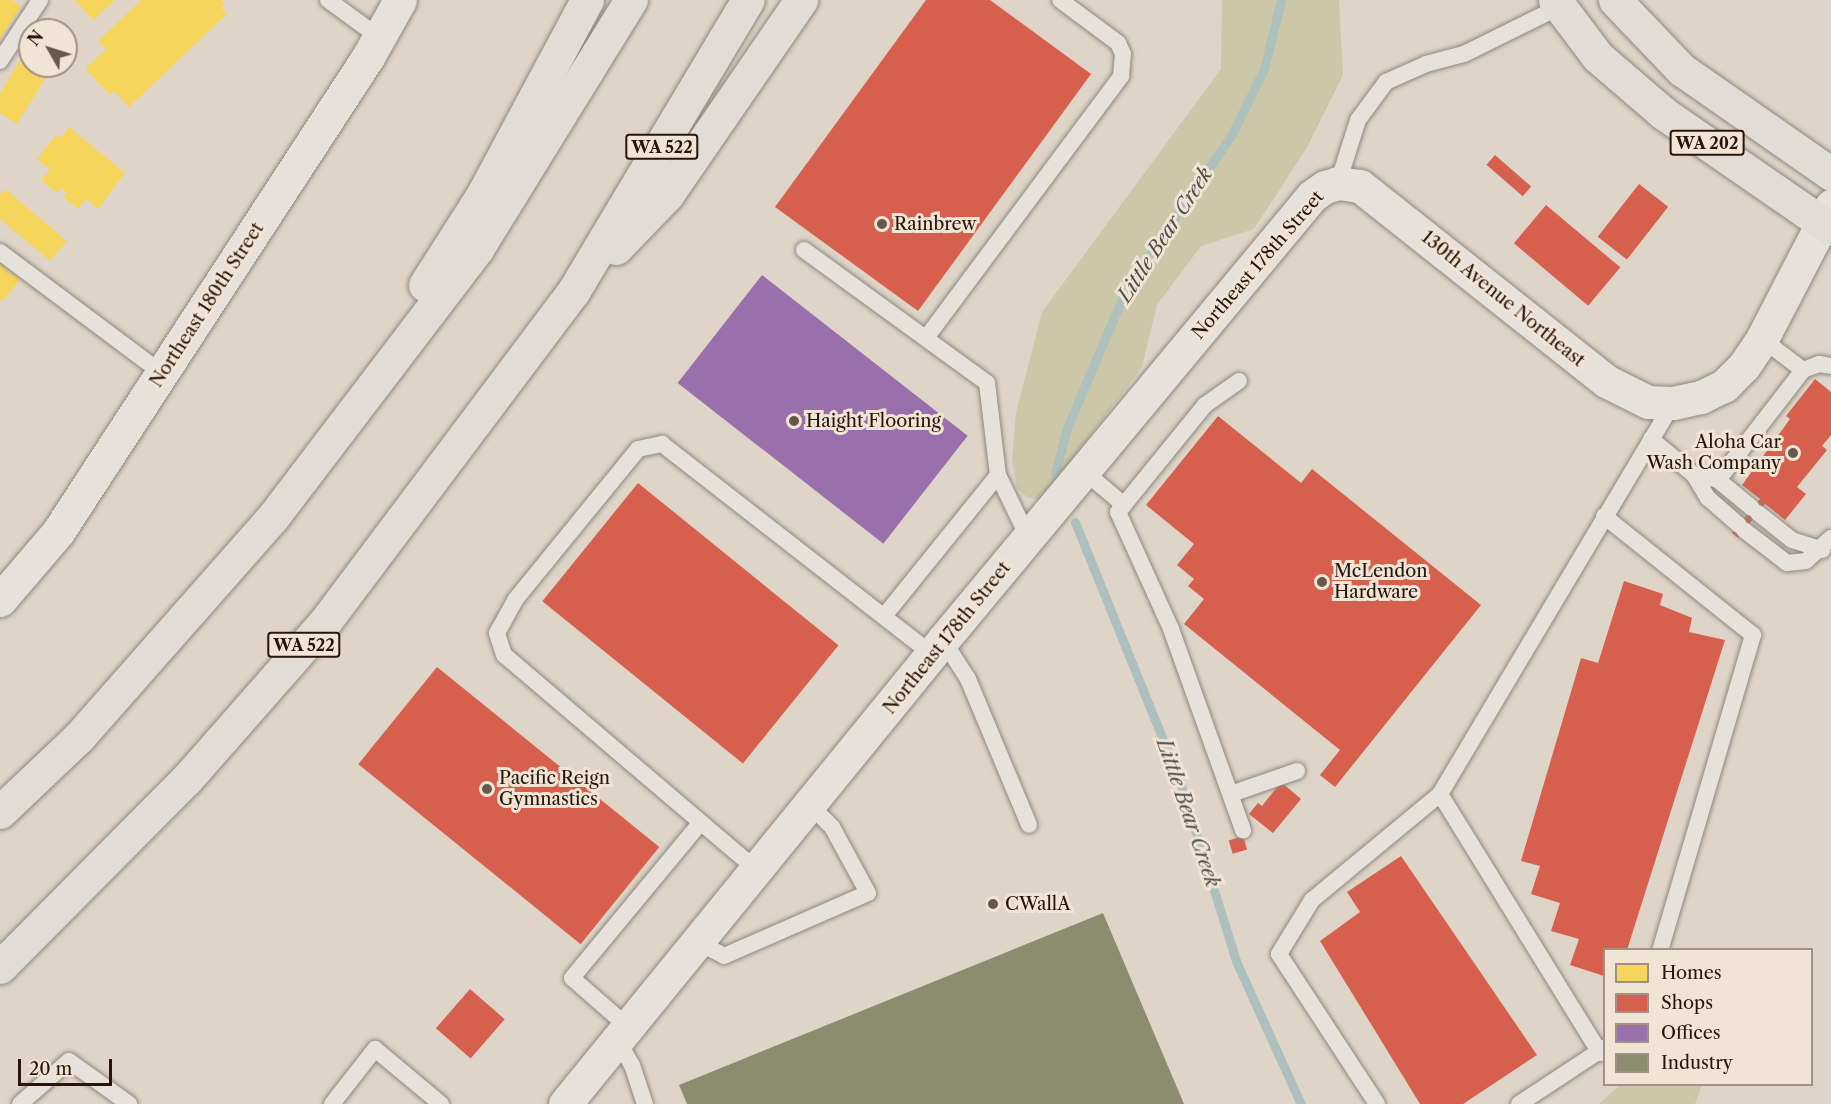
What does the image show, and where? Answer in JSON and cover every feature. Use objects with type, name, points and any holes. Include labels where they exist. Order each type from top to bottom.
[{"type":"main road","points":[[319,452],[483,194],[587,0]]},
{"type":"main road","points":[[0,812],[87,728],[273,517],[319,452],[477,249],[631,0]]},
{"type":"main road","name":"WA 522","points":[[0,968],[186,780],[325,622],[573,292],[748,0]]},
{"type":"main road","points":[[573,292],[667,195],[801,0]]},
{"type":"main road","name":"WA 202","points":[[1615,0],[1682,70],[1831,174]]},
{"type":"main road","name":"WA 202","points":[[1557,3],[1598,57],[1663,112],[1828,219]]},
{"type":"street","name":"Northeast 180th Street","points":[[0,600],[58,532],[379,38],[400,0]]},
{"type":"street","name":"130th Avenue Northeast","points":[[1338,183],[1360,186],[1383,202],[1606,381],[1648,402],[1673,403],[1701,397],[1724,386],[1762,339],[1828,219]]},
{"type":"street","name":"Northeast 178th Street","points":[[565,1104],[758,871],[938,647],[1312,196],[1338,183]]},
{"type":"lane","points":[[0,62],[40,0]]},
{"type":"lane","points":[[328,0],[379,38]]},
{"type":"lane","points":[[926,338],[1121,76],[1123,54],[1118,43],[1060,0]]},
{"type":"lane","points":[[1338,183],[1358,120],[1386,82],[1426,64],[1464,54],[1557,3]]},
{"type":"lane","points":[[804,250],[987,383],[998,475],[1029,539]]},
{"type":"lane","points":[[0,252],[162,373]]},
{"type":"lane","points":[[1762,339],[1803,370]]},
{"type":"lane","points":[[1718,480],[1803,370],[1819,364],[1831,366]]},
{"type":"lane","points":[[1239,381],[1204,405],[1118,512],[1171,629],[1243,830]]},
{"type":"lane","points":[[1377,1104],[1279,954],[1312,900],[1440,794],[1673,403]]},
{"type":"lane","points":[[1651,439],[1694,475],[1708,498],[1787,563],[1806,561],[1826,544]]},
{"type":"lane","points":[[758,871],[504,655],[498,643],[501,620],[515,600],[638,449],[662,444],[675,450],[885,615],[938,647],[968,679],[1029,825]]},
{"type":"lane","points":[[1085,472],[1124,505]]},
{"type":"lane","points":[[885,615],[998,475]]},
{"type":"lane","points":[[1694,475],[1718,480],[1792,540],[1826,544]]},
{"type":"lane","points":[[1604,516],[1753,635],[1661,948]]},
{"type":"lane","points":[[1230,794],[1297,771]]},
{"type":"lane","points":[[1440,794],[1602,1050],[1519,1104]]},
{"type":"lane","points":[[699,943],[724,956],[868,893],[832,827],[811,806]]},
{"type":"lane","points":[[640,1101],[633,1065],[623,1034],[572,978],[701,822]]},
{"type":"lane","points":[[332,1104],[375,1050],[441,1104]]},
{"type":"lane","points":[[20,1104],[69,1061],[129,1104]]},
{"type":"shaded area","points":[[1222,0],[1339,0],[1343,75],[1306,149],[1254,229],[1201,246],[1157,305],[1142,367],[1048,492],[1039,500],[1027,497],[1017,488],[1012,460],[1016,413],[1042,312],[1221,69]]},
{"type":"shaded area","points":[[1619,1086],[1702,1086],[1695,1104],[1599,1104]]},
{"type":"building: Homes","points":[[0,0],[12,0],[21,6],[0,39]]},
{"type":"building: Homes","points":[[75,0],[115,0],[93,20]]},
{"type":"building: Homes","points":[[141,0],[221,0],[225,5],[221,8],[227,14],[129,107],[114,91],[110,95],[85,69],[106,49],[98,41]]},
{"type":"building: Homes","points":[[18,64],[18,78],[46,78],[17,124],[0,113],[0,93]]},
{"type":"building: Homes","points":[[69,127],[125,173],[98,209],[86,199],[78,209],[63,197],[67,193],[61,188],[57,193],[41,180],[50,170],[37,159],[56,135],[60,138]]},
{"type":"building: Homes","points":[[5,189],[67,241],[50,261],[0,219],[0,195]]},
{"type":"building: Homes","points":[[0,264],[20,280],[3,301],[0,299]]},
{"type":"building: Shops","points":[[926,0],[990,0],[1091,74],[918,311],[775,207]]},
{"type":"building: Shops","points":[[1495,155],[1531,186],[1523,196],[1486,165]]},
{"type":"building: Shops","points":[[1639,184],[1668,207],[1627,260],[1598,237]]},
{"type":"building: Shops","points":[[1546,205],[1620,267],[1588,306],[1514,243]]},
{"type":"building: Shops","name":"Aloha Car Wash Company","points":[[1815,379],[1831,392],[1831,435],[1822,446],[1827,450],[1797,487],[1806,494],[1785,520],[1765,504],[1738,538],[1732,533],[1760,499],[1742,485],[1790,419],[1786,416]]},
{"type":"building: Shops","name":"McLendon Hardware","points":[[1218,416],[1301,483],[1312,469],[1481,605],[1335,787],[1320,775],[1340,750],[1184,624],[1204,599],[1188,586],[1194,579],[1177,565],[1194,544],[1146,505]]},
{"type":"building: Shops","points":[[638,483],[839,645],[743,763],[542,601]]},
{"type":"building: Shops","points":[[1624,581],[1663,594],[1660,605],[1692,618],[1689,632],[1725,640],[1628,948],[1603,948],[1603,976],[1570,965],[1579,939],[1551,931],[1560,903],[1531,894],[1540,866],[1521,861],[1581,658],[1598,663]]},
{"type":"building: Shops","name":"Pacific Reign Gymnastics","points":[[437,667],[659,847],[581,944],[358,764]]},
{"type":"building: Shops","points":[[1281,782],[1301,799],[1273,833],[1249,814],[1258,803],[1262,806]]},
{"type":"building: Shops","points":[[1243,836],[1247,849],[1233,854],[1229,840]]},
{"type":"building: Shops","points":[[1401,856],[1537,1055],[1463,1104],[1420,1104],[1320,941],[1360,912],[1347,892]]},
{"type":"building: Shops","points":[[470,989],[505,1019],[471,1058],[436,1028]]},
{"type":"building: Offices","points":[[762,275],[968,436],[883,544],[678,383]]},
{"type":"building: Industry","points":[[1103,913],[1184,1104],[687,1104],[679,1085]]},
{"type":"waterway","name":"Little Bear Creek","points":[[1055,473],[1067,428],[1126,289],[1232,134],[1264,69],[1281,0]]},
{"type":"waterway","name":"Little Bear Creek","points":[[1075,522],[1181,785],[1236,961],[1301,1104]]},
{"type":"place","name":"Rainbrew","points":[[882,224]]},
{"type":"place","name":"Haight Flooring","points":[[794,421]]},
{"type":"place","name":"Aloha Car Wash Company","points":[[1793,453]]},
{"type":"place","name":"McLendon Hardware","points":[[1322,582]]},
{"type":"place","name":"Pacific Reign Gymnastics","points":[[487,789]]},
{"type":"place","name":"CWallA","points":[[993,904]]}]
